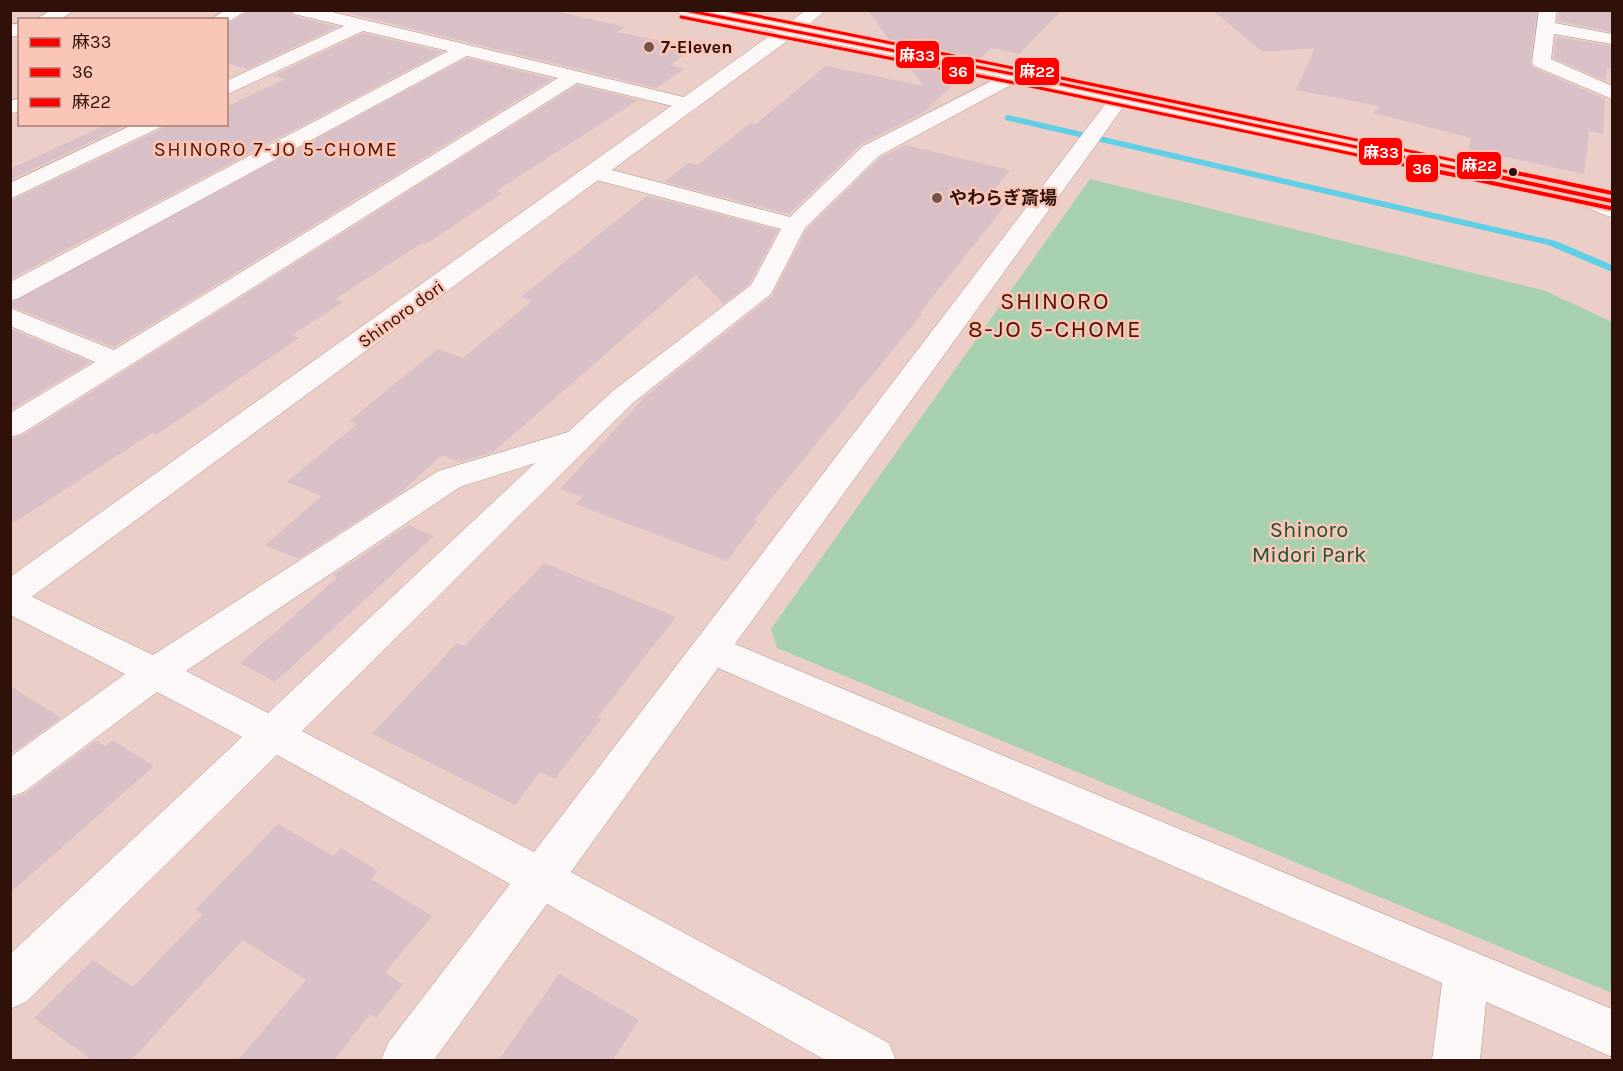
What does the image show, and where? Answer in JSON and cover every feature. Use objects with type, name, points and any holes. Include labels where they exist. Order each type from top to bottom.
[{"type":"street","points":[[48,18],[67,10]]},
{"type":"street","points":[[222,18],[240,10]]},
{"type":"street","points":[[300,10],[689,104]]},
{"type":"street","points":[[682,10],[1017,74],[1120,98],[1612,201]]},
{"type":"street","name":"Shinoro dori","points":[[10,597],[597,173],[818,10]]},
{"type":"street","points":[[1612,39],[1547,19],[1541,62],[1612,93]]},
{"type":"street","points":[[228,88],[360,25]]},
{"type":"street","points":[[10,293],[464,50]]},
{"type":"street","points":[[10,986],[624,396],[762,289],[795,225],[872,150],[1017,74]]},
{"type":"street","points":[[10,427],[573,77]]},
{"type":"street","points":[[405,1060],[712,650],[1120,98]]},
{"type":"street","points":[[10,192],[148,126]]},
{"type":"street","points":[[597,173],[795,225]]},
{"type":"street","points":[[1584,195],[1612,210]]},
{"type":"street","points":[[10,316],[117,361]]},
{"type":"street","points":[[10,780],[156,672],[449,479],[577,440]]},
{"type":"street","points":[[10,597],[156,672],[541,878],[872,1060]]},
{"type":"street","points":[[712,650],[1612,1033]]},
{"type":"street","points":[[1456,1060],[1466,972]]},
{"type":"green space","name":"Shinoro Midori Park","points":[[1090,179],[1546,291],[1612,322],[1612,993],[777,648],[771,629]]},
{"type":"building","points":[[250,10],[290,10],[293,16],[337,27],[247,69],[228,64],[228,24]]},
{"type":"building","points":[[336,10],[551,10],[625,27],[617,32],[695,48],[670,65],[684,69],[656,88]]},
{"type":"building","points":[[868,10],[1062,10],[1019,54],[991,48],[980,59],[890,41]]},
{"type":"building","points":[[1212,10],[1537,10],[1530,62],[1532,67],[1605,99],[1603,134],[1589,131],[1584,174],[1469,149],[1471,138],[1374,113],[1379,106],[1296,90],[1315,48],[1263,52]]},
{"type":"building","points":[[1559,10],[1612,10],[1612,32],[1558,21]]},
{"type":"building","points":[[363,33],[442,52],[10,279],[10,201],[160,130],[163,126],[228,126],[228,106],[285,79],[273,76]]},
{"type":"building","points":[[1556,37],[1612,46],[1612,69],[1607,68],[1606,81],[1553,58]]},
{"type":"building","points":[[467,58],[552,79],[114,347],[10,306],[10,303]]},
{"type":"building","points":[[904,60],[966,72],[924,112],[861,144],[789,214],[665,182],[688,163],[698,165],[750,123],[756,124],[826,66],[924,86]]},
{"type":"building","points":[[577,85],[638,100],[496,191],[502,193],[426,244],[422,243],[335,299],[343,302],[292,335],[299,338],[156,435],[152,433],[10,525],[10,439],[22,436]]},
{"type":"building","points":[[104,126],[124,126],[10,180],[10,169]]},
{"type":"building","points":[[905,145],[1010,170],[988,198],[1008,202],[920,313],[922,314],[754,520],[757,521],[727,561],[575,504],[583,497],[560,489],[646,396],[772,296],[807,229],[880,158]]},
{"type":"building","points":[[647,196],[778,230],[749,284],[723,304],[696,275],[493,452],[459,462],[442,455],[400,493],[298,559],[265,545],[322,496],[287,482],[357,424],[349,421],[438,349],[463,358],[532,301],[521,297]]},
{"type":"building","points":[[10,329],[90,362],[10,410]]},
{"type":"building","points":[[408,525],[434,536],[275,682],[240,663],[338,577],[333,575]]},
{"type":"building","points":[[544,563],[676,617],[597,718],[601,719],[555,779],[540,772],[515,805],[372,734],[457,643],[464,646]]},
{"type":"building","points":[[10,686],[61,718],[10,754]]},
{"type":"building","points":[[112,740],[154,766],[10,893],[10,799],[25,794],[96,741],[105,746]]},
{"type":"building","points":[[278,824],[333,856],[341,848],[378,871],[371,879],[432,916],[385,973],[403,984],[376,1018],[370,1014],[334,1060],[238,1060],[306,980],[243,940],[131,1060],[92,1060],[34,1018],[93,960],[133,987],[203,914],[195,910]]},
{"type":"building","points":[[559,974],[639,1020],[613,1060],[499,1060]]},
{"type":"waterway","points":[[1008,118],[1552,243],[1612,269]]},
{"type":"transit line","name":"麻33","points":[[685,10],[1033,78],[1612,201]]},
{"type":"transit line","name":"麻22","points":[[727,10],[1018,67],[1122,91],[1612,193]]},
{"type":"transit line","name":"36","points":[[681,17],[1030,86],[1610,208]]},
{"type":"place","name":"7-Eleven","points":[[649,47]]},
{"type":"place","name":"やわらぎ斎場","points":[[937,198]]},
{"type":"district","name":"SHINORO 7-JO 5-CHOME","points":[[276,149]]},
{"type":"district","name":"SHINORO 8-JO 5-CHOME","points":[[1055,315]]}]
